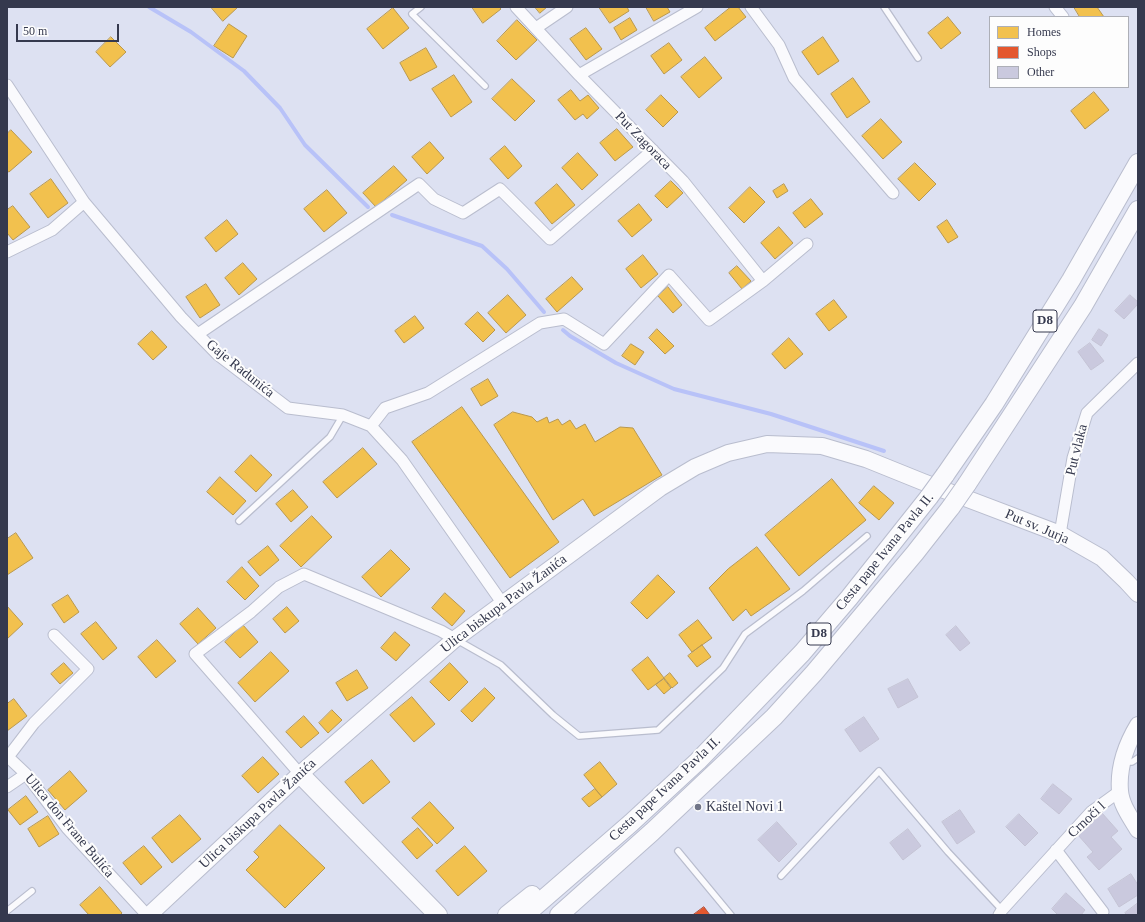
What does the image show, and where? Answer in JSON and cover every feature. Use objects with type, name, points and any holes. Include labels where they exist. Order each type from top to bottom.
[{"type":"main road","name":"Cesta pape Ivana Pavla II.","points":[[525,915],[631,823],[698,761],[802,653],[849,598],[926,490],[945,475],[994,404],[1071,280],[1138,163]]},
{"type":"main road","name":"Cesta pape Ivana Pavla II.","points":[[559,915],[600,880],[774,717],[814,673],[915,554],[968,484],[1083,306],[1138,210]]},
{"type":"main road","points":[[300,774],[438,915]]},
{"type":"main road","points":[[506,915],[549,882],[568,878]]},
{"type":"main road","points":[[578,915],[591,903],[600,880]]},
{"type":"street","name":"Put Zagoraca","points":[[516,7],[579,75],[682,181],[763,281]]},
{"type":"street","points":[[536,28],[567,7]]},
{"type":"street","points":[[579,75],[698,7]]},
{"type":"street","points":[[751,7],[779,44],[794,78],[893,193]]},
{"type":"street","points":[[1055,7],[1062,16]]},
{"type":"street","name":"Gaje Radunića","points":[[7,85],[84,202],[181,316],[217,354],[288,408],[343,415],[371,426],[402,460],[503,604]]},
{"type":"street","points":[[198,334],[419,184],[434,199],[463,213],[500,189],[550,239],[653,150]]},
{"type":"street","points":[[7,252],[52,230],[84,202]]},
{"type":"street","points":[[371,426],[385,408],[428,393],[540,323],[564,319],[604,344],[669,275],[709,320],[763,281],[807,244]]},
{"type":"street","name":"Put vlaka","points":[[1060,534],[1073,458],[1087,413],[1138,363]]},
{"type":"street","name":"Ulica biskupa Pavla Žanića","points":[[148,915],[300,774],[456,639],[660,488],[695,467],[728,453],[767,444],[822,446],[866,458],[926,490]]},
{"type":"street","name":"Put sv. Jurja","points":[[926,490],[1060,534],[1102,558],[1138,594]]},
{"type":"street","points":[[300,774],[195,654],[251,612],[279,587],[304,574],[441,631],[456,639]]},
{"type":"street","points":[[7,756],[34,723],[88,669],[54,635]]},
{"type":"street","points":[[1138,725],[1127,744],[1122,762],[1120,791],[1125,808],[1138,830]]},
{"type":"street","name":"Ulica don Frane Bulića","points":[[7,756],[26,774],[67,828],[148,915]]},
{"type":"street","points":[[7,787],[26,774]]},
{"type":"street","name":"Crnoči l","points":[[1001,912],[1091,812],[1120,791]]},
{"type":"street","name":"Crnoči l","points":[[1056,850],[1103,912]]},
{"type":"lane","points":[[421,7],[412,14],[485,86]]},
{"type":"lane","points":[[884,7],[918,58]]},
{"type":"lane","points":[[238,521],[330,437],[343,415]]},
{"type":"lane","points":[[456,639],[501,665],[554,715],[579,736],[658,730],[723,668],[745,634],[803,591],[867,536]]},
{"type":"lane","points":[[1122,762],[1132,762],[1138,758]]},
{"type":"lane","points":[[780,876],[879,771],[1001,912]]},
{"type":"lane","points":[[678,851],[731,915]]},
{"type":"lane","points":[[7,911],[32,891]]},
{"type":"building: Homes","points":[[211,7],[238,7],[223,21]]},
{"type":"building: Homes","points":[[472,7],[499,7],[501,9],[483,23]]},
{"type":"building: Homes","points":[[535,7],[547,7],[540,13]]},
{"type":"building: Homes","points":[[599,7],[627,7],[629,11],[610,23]]},
{"type":"building: Homes","points":[[646,7],[667,7],[670,12],[654,21]]},
{"type":"building: Homes","points":[[731,7],[738,7],[746,17],[715,41],[705,28]]},
{"type":"building: Homes","points":[[1074,7],[1097,7],[1103,16],[1079,16]]},
{"type":"building: Homes","points":[[393,8],[409,28],[383,49],[367,29]]},
{"type":"building: Homes","points":[[948,17],[961,33],[941,49],[928,33]]},
{"type":"building: Homes","points":[[630,18],[637,30],[621,40],[614,28]]},
{"type":"building: Homes","points":[[517,20],[537,40],[516,60],[497,41]]},
{"type":"building: Homes","points":[[229,24],[247,36],[233,58],[214,46]]},
{"type":"building: Homes","points":[[586,28],[602,49],[586,60],[570,39]]},
{"type":"building: Homes","points":[[111,37],[126,52],[110,67],[96,52]]},
{"type":"building: Homes","points":[[823,37],[839,61],[818,75],[802,52]]},
{"type":"building: Homes","points":[[669,43],[682,60],[664,74],[651,56]]},
{"type":"building: Homes","points":[[426,48],[437,67],[410,81],[400,63]]},
{"type":"building: Homes","points":[[705,57],[722,78],[699,98],[681,77]]},
{"type":"building: Homes","points":[[454,75],[472,102],[451,117],[432,89]]},
{"type":"building: Homes","points":[[853,78],[870,102],[847,118],[831,94]]},
{"type":"building: Homes","points":[[512,79],[535,101],[515,121],[492,99]]},
{"type":"building: Homes","points":[[571,90],[580,101],[588,95],[599,108],[587,119],[583,114],[575,120],[558,100]]},
{"type":"building: Homes","points":[[1094,92],[1109,110],[1085,129],[1071,111]]},
{"type":"building: Homes","points":[[661,95],[678,112],[663,127],[646,110]]},
{"type":"building: Homes","points":[[881,119],[902,142],[883,159],[862,136]]},
{"type":"building: Homes","points":[[617,129],[633,147],[615,161],[600,143]]},
{"type":"building: Homes","points":[[11,130],[32,152],[9,172],[7,171],[7,134]]},
{"type":"building: Homes","points":[[430,142],[444,158],[427,174],[412,157]]},
{"type":"building: Homes","points":[[505,146],[522,166],[508,179],[490,159]]},
{"type":"building: Homes","points":[[578,153],[598,175],[582,190],[562,168]]},
{"type":"building: Homes","points":[[915,163],[936,184],[919,201],[898,179]]},
{"type":"building: Homes","points":[[394,166],[407,180],[376,207],[363,193]]},
{"type":"building: Homes","points":[[51,179],[68,203],[48,218],[30,194]]},
{"type":"building: Homes","points":[[671,181],[683,193],[667,208],[655,196]]},
{"type":"building: Homes","points":[[557,184],[575,205],[552,224],[535,203]]},
{"type":"building: Homes","points":[[784,184],[788,191],[777,198],[773,191]]},
{"type":"building: Homes","points":[[750,187],[765,202],[744,223],[729,208]]},
{"type":"building: Homes","points":[[327,190],[347,213],[324,232],[304,209]]},
{"type":"building: Homes","points":[[811,199],[823,214],[805,228],[793,213]]},
{"type":"building: Homes","points":[[639,204],[652,220],[632,237],[618,221]]},
{"type":"building: Homes","points":[[13,206],[30,227],[13,240],[7,233],[7,210]]},
{"type":"building: Homes","points":[[227,220],[238,234],[216,252],[205,238]]},
{"type":"building: Homes","points":[[947,220],[958,237],[948,243],[937,227]]},
{"type":"building: Homes","points":[[779,227],[793,243],[775,259],[761,243]]},
{"type":"building: Homes","points":[[643,255],[658,274],[641,288],[626,269]]},
{"type":"building: Homes","points":[[243,263],[257,279],[239,295],[225,278]]},
{"type":"building: Homes","points":[[737,266],[751,281],[742,289],[729,273]]},
{"type":"building: Homes","points":[[572,277],[583,289],[557,312],[546,299]]},
{"type":"building: Homes","points":[[206,284],[220,305],[200,318],[186,297]]},
{"type":"building: Homes","points":[[668,287],[682,305],[673,313],[658,296]]},
{"type":"building: Homes","points":[[508,295],[526,315],[506,333],[488,313]]},
{"type":"building: Homes","points":[[834,300],[847,317],[829,331],[816,314]]},
{"type":"building: Homes","points":[[478,312],[495,330],[483,342],[465,324]]},
{"type":"building: Homes","points":[[415,316],[424,328],[404,343],[395,331]]},
{"type":"building: Homes","points":[[657,329],[674,346],[665,354],[649,338]]},
{"type":"building: Homes","points":[[152,331],[167,347],[153,360],[138,344]]},
{"type":"building: Homes","points":[[789,338],[803,354],[785,369],[772,354]]},
{"type":"building: Homes","points":[[631,344],[644,352],[635,365],[622,356]]},
{"type":"building: Homes","points":[[488,379],[498,396],[481,406],[471,389]]},
{"type":"building: Homes","points":[[462,407],[559,542],[510,578],[412,442]]},
{"type":"building: Homes","points":[[513,412],[532,417],[537,422],[547,417],[549,423],[558,419],[562,425],[570,420],[576,429],[585,424],[595,442],[620,427],[633,428],[662,475],[594,516],[583,499],[553,520],[494,425]]},
{"type":"building: Homes","points":[[363,448],[377,464],[337,498],[323,482]]},
{"type":"building: Homes","points":[[251,455],[272,475],[256,492],[235,472]]},
{"type":"building: Homes","points":[[220,477],[246,501],[233,515],[207,492]]},
{"type":"building: Homes","points":[[832,479],[866,520],[799,576],[765,535]]},
{"type":"building: Homes","points":[[874,486],[894,503],[879,520],[859,503]]},
{"type":"building: Homes","points":[[293,490],[308,507],[291,522],[276,504]]},
{"type":"building: Homes","points":[[312,516],[332,537],[301,567],[280,546]]},
{"type":"building: Homes","points":[[16,533],[33,558],[7,575],[7,539]]},
{"type":"building: Homes","points":[[268,546],[279,560],[260,576],[248,562]]},
{"type":"building: Homes","points":[[757,547],[790,589],[751,616],[746,609],[733,621],[709,588],[728,569]]},
{"type":"building: Homes","points":[[391,550],[410,569],[381,597],[362,577]]},
{"type":"building: Homes","points":[[242,567],[259,586],[245,600],[227,582]]},
{"type":"building: Homes","points":[[658,575],[675,592],[647,619],[631,603]]},
{"type":"building: Homes","points":[[445,593],[465,611],[452,626],[432,608]]},
{"type":"building: Homes","points":[[68,595],[79,612],[64,623],[52,605]]},
{"type":"building: Homes","points":[[7,606],[23,624],[7,639]]},
{"type":"building: Homes","points":[[287,607],[299,621],[285,633],[273,619]]},
{"type":"building: Homes","points":[[198,608],[216,628],[198,644],[180,624]]},
{"type":"building: Homes","points":[[698,620],[712,638],[692,652],[679,635]]},
{"type":"building: Homes","points":[[96,622],[117,648],[103,660],[81,634]]},
{"type":"building: Homes","points":[[243,625],[258,642],[240,658],[225,642]]},
{"type":"building: Homes","points":[[395,632],[410,645],[396,661],[381,648]]},
{"type":"building: Homes","points":[[157,640],[176,661],[156,678],[138,657]]},
{"type":"building: Homes","points":[[702,645],[711,657],[697,667],[688,656]]},
{"type":"building: Homes","points":[[271,652],[289,671],[255,702],[238,683]]},
{"type":"building: Homes","points":[[648,657],[664,678],[648,690],[632,670]]},
{"type":"building: Homes","points":[[64,663],[73,673],[60,684],[51,674]]},
{"type":"building: Homes","points":[[450,663],[468,682],[449,701],[430,682]]},
{"type":"building: Homes","points":[[357,670],[368,688],[347,701],[336,683]]},
{"type":"building: Homes","points":[[670,673],[678,683],[672,688],[664,678]]},
{"type":"building: Homes","points":[[664,679],[671,688],[664,694],[656,685]]},
{"type":"building: Homes","points":[[485,688],[495,698],[472,722],[461,711]]},
{"type":"building: Homes","points":[[412,697],[435,724],[414,742],[390,715]]},
{"type":"building: Homes","points":[[14,699],[27,716],[7,731],[7,704]]},
{"type":"building: Homes","points":[[332,710],[342,720],[328,733],[319,723]]},
{"type":"building: Homes","points":[[304,716],[319,733],[301,748],[286,732]]},
{"type":"building: Homes","points":[[263,757],[279,774],[258,793],[242,776]]},
{"type":"building: Homes","points":[[372,760],[390,782],[363,804],[345,782]]},
{"type":"building: Homes","points":[[600,762],[617,784],[602,797],[584,775]]},
{"type":"building: Homes","points":[[70,771],[87,791],[65,810],[48,790]]},
{"type":"building: Homes","points":[[595,789],[602,797],[589,807],[582,799]]},
{"type":"building: Homes","points":[[26,796],[38,812],[20,825],[8,810]]},
{"type":"building: Homes","points":[[430,802],[454,828],[437,844],[412,818]]},
{"type":"building: Homes","points":[[180,815],[201,839],[172,863],[152,838]]},
{"type":"building: Homes","points":[[48,816],[59,834],[39,847],[28,829]]},
{"type":"building: Homes","points":[[280,825],[325,868],[285,908],[246,870],[259,857],[254,852]]},
{"type":"building: Homes","points":[[418,828],[433,845],[417,859],[402,842]]},
{"type":"building: Homes","points":[[144,846],[162,867],[141,885],[123,863]]},
{"type":"building: Homes","points":[[465,846],[487,871],[458,896],[436,871]]},
{"type":"building: Homes","points":[[100,887],[122,913],[120,915],[89,915],[80,905]]},
{"type":"building: Shops","points":[[704,907],[710,915],[693,915]]},
{"type":"building: Other","points":[[1130,295],[1138,302],[1138,304],[1124,319],[1115,311]]},
{"type":"building: Other","points":[[1099,329],[1108,335],[1101,346],[1092,340]]},
{"type":"building: Other","points":[[1090,343],[1104,361],[1091,370],[1078,352]]},
{"type":"building: Other","points":[[956,626],[970,643],[960,651],[946,635]]},
{"type":"building: Other","points":[[908,679],[918,697],[898,708],[888,689]]},
{"type":"building: Other","points":[[864,717],[879,739],[860,752],[845,730]]},
{"type":"building: Other","points":[[1053,784],[1072,799],[1059,814],[1041,799]]},
{"type":"building: Other","points":[[960,810],[975,832],[957,844],[942,822]]},
{"type":"building: Other","points":[[1102,813],[1118,831],[1111,837],[1122,849],[1099,870],[1087,857],[1093,852],[1078,835]]},
{"type":"building: Other","points":[[1019,814],[1038,833],[1025,846],[1006,827]]},
{"type":"building: Other","points":[[777,822],[797,844],[779,862],[758,840]]},
{"type":"building: Other","points":[[908,829],[921,846],[903,860],[890,843]]},
{"type":"building: Other","points":[[1131,874],[1138,885],[1138,895],[1119,907],[1108,889]]},
{"type":"building: Other","points":[[1066,893],[1085,910],[1081,915],[1058,915],[1052,909]]},
{"type":"building: Other","points":[[1138,903],[1138,915],[1127,915],[1125,913]]},
{"type":"waterway","points":[[149,7],[191,32],[244,71],[280,108],[305,145],[368,207]]},
{"type":"waterway","points":[[392,215],[482,246],[507,269],[544,312]]},
{"type":"waterway","points":[[563,330],[570,336],[616,363],[674,389],[771,414],[884,451]]},
{"type":"place","name":"Kaštel Novi 1","points":[[698,807]]}]
